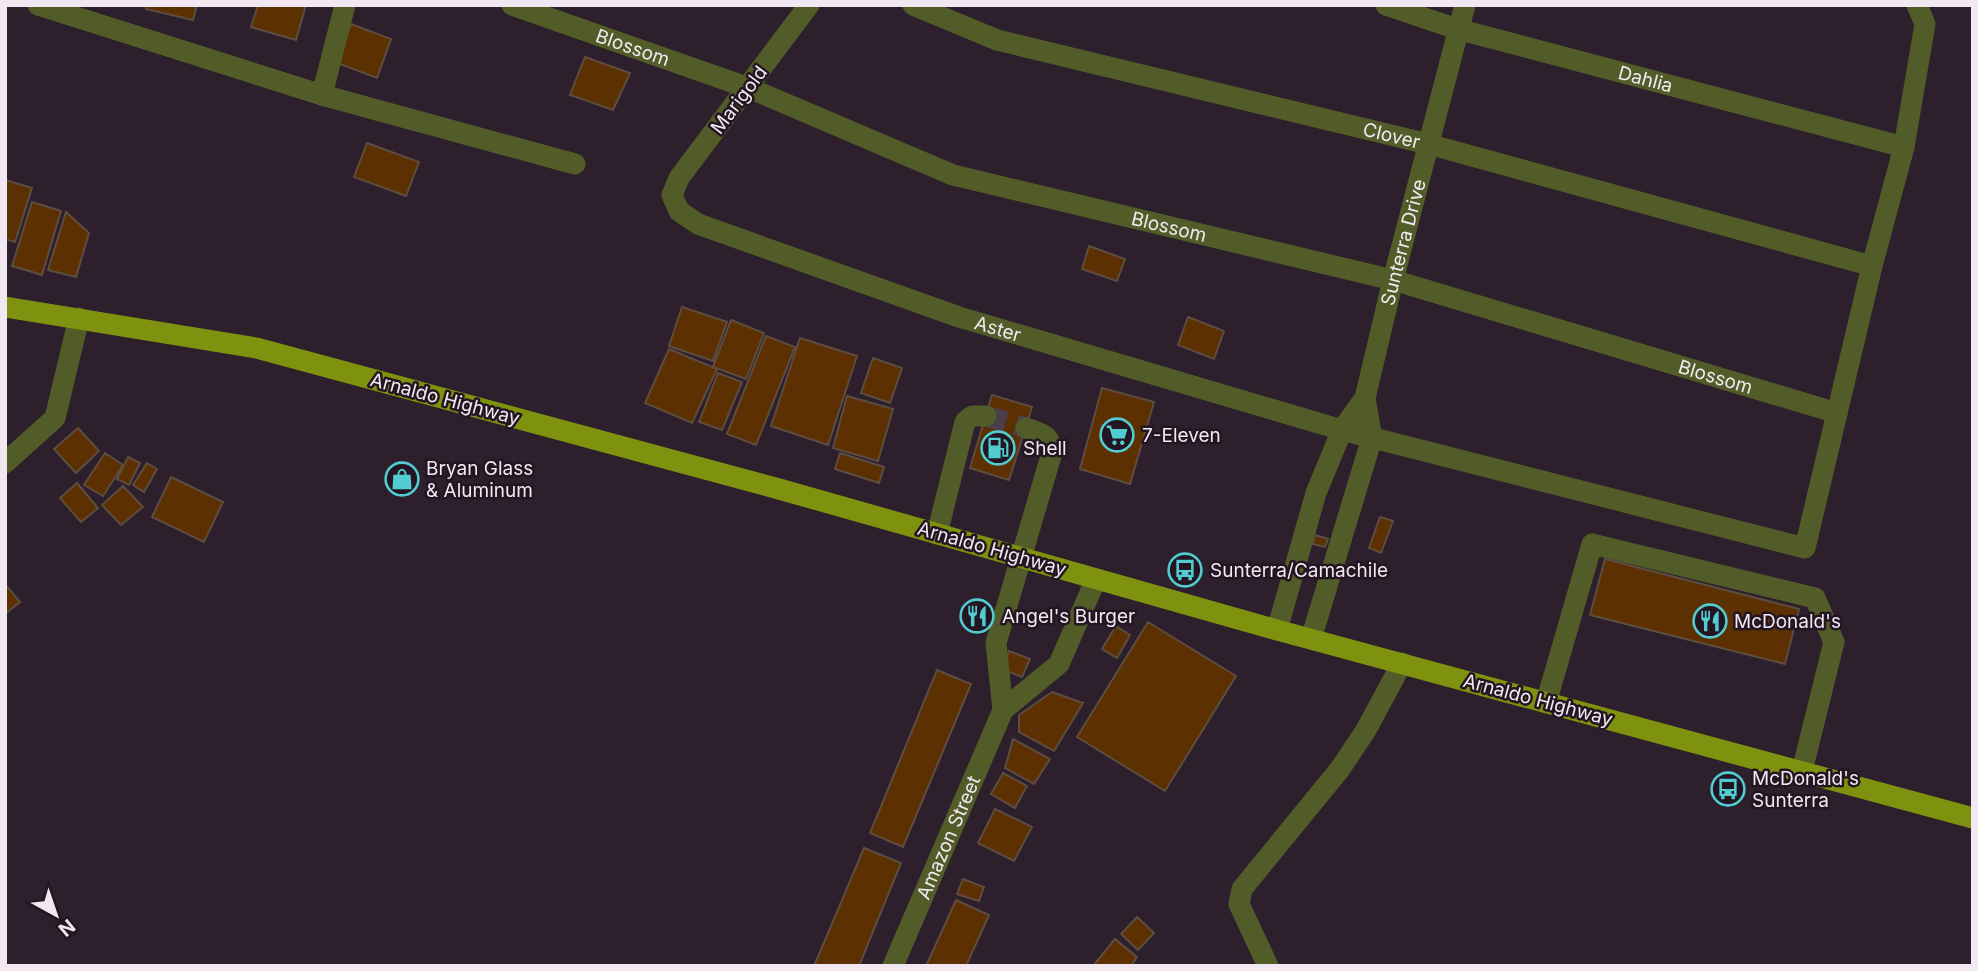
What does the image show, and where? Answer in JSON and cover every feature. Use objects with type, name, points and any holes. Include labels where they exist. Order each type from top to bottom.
[{"type":"main road","name":"Arnaldo Highway","points":[[5,307],[256,348],[1277,630],[1973,818]]},
{"type":"street","points":[[37,5],[322,95],[575,164]]},
{"type":"street","points":[[322,95],[345,5]]},
{"type":"street","name":"Blossom","points":[[512,5],[749,88],[953,175],[1393,280],[1837,413]]},
{"type":"street","name":"Marigold","points":[[672,195],[679,178],[809,5]]},
{"type":"street","name":"Clover","points":[[913,5],[997,40],[1428,144],[1872,266]]},
{"type":"street","name":"Dahlia","points":[[1386,5],[1457,30],[1904,147]]},
{"type":"street","name":"Sunterra Drive","points":[[1277,630],[1316,493],[1342,430],[1365,398],[1465,5]]},
{"type":"street","points":[[1837,413],[1904,147],[1925,24],[1916,5]]},
{"type":"street","name":"Aster","points":[[672,195],[679,211],[698,224],[946,312],[1342,430],[1805,548],[1837,413]]},
{"type":"street","points":[[5,463],[55,418],[79,318]]},
{"type":"street","name":"Sunterra Drive","points":[[1311,639],[1372,438],[1365,398]]},
{"type":"street","points":[[937,534],[965,422],[972,416],[986,416]]},
{"type":"street","name":"Amazon Street","points":[[1003,710],[996,643],[1051,456],[1052,444],[1046,435],[1026,428]]},
{"type":"street","points":[[1546,702],[1592,544],[1815,598],[1834,642],[1802,771]]},
{"type":"street","name":"Amazon Street","points":[[893,966],[1003,710],[1059,664],[1096,579]]},
{"type":"street","points":[[1268,966],[1239,904],[1242,889],[1340,769],[1366,730],[1402,663]]},
{"type":"building","points":[[147,5],[197,5],[193,20],[146,9]]},
{"type":"building","points":[[258,5],[306,5],[296,40],[251,27]]},
{"type":"building","points":[[351,24],[391,39],[377,78],[337,63]]},
{"type":"building","points":[[585,57],[630,73],[613,110],[570,95]]},
{"type":"building","points":[[367,143],[419,162],[406,196],[354,177]]},
{"type":"building","points":[[5,180],[32,188],[15,242],[5,239]]},
{"type":"building","points":[[32,202],[61,211],[42,275],[12,266]]},
{"type":"building","points":[[66,212],[89,233],[76,277],[48,270]]},
{"type":"building","points":[[1089,246],[1125,259],[1117,281],[1082,269]]},
{"type":"building","points":[[682,307],[727,322],[713,361],[669,346]]},
{"type":"building","points":[[1188,317],[1224,331],[1214,359],[1178,345]]},
{"type":"building","points":[[731,320],[764,333],[746,379],[713,367]]},
{"type":"building","points":[[766,336],[795,347],[756,445],[727,434]]},
{"type":"building","points":[[800,338],[857,356],[828,445],[771,426]]},
{"type":"building","points":[[669,349],[717,369],[692,423],[645,403]]},
{"type":"building","points":[[873,358],[902,368],[890,403],[861,393]]},
{"type":"building","points":[[718,373],[742,382],[722,430],[699,422]]},
{"type":"building","name":"7-Eleven","points":[[1102,388],[1154,402],[1130,484],[1080,469]]},
{"type":"building","name":"Shell","points":[[992,395],[1032,407],[1009,480],[970,468]]},
{"type":"building","points":[[847,396],[893,409],[878,461],[833,448]]},
{"type":"building","points":[[78,428],[99,451],[76,473],[54,449]]},
{"type":"building","points":[[105,453],[123,465],[103,496],[84,485]]},
{"type":"building","points":[[840,453],[884,467],[879,483],[835,469]]},
{"type":"building","points":[[128,457],[140,463],[129,485],[117,479]]},
{"type":"building","points":[[147,463],[157,469],[144,492],[133,485]]},
{"type":"building","points":[[171,477],[223,502],[204,542],[152,517]]},
{"type":"building","points":[[77,483],[98,508],[81,522],[60,498]]},
{"type":"building","points":[[123,486],[143,507],[121,525],[102,505]]},
{"type":"building","points":[[1380,517],[1393,521],[1381,553],[1369,548]]},
{"type":"building","points":[[1315,535],[1328,539],[1325,547],[1313,544]]},
{"type":"building","points":[[1605,559],[1799,609],[1785,664],[1590,615]]},
{"type":"building","points":[[5,584],[20,602],[5,614]]},
{"type":"building","points":[[1148,622],[1236,676],[1165,791],[1077,737]]},
{"type":"building","points":[[1116,626],[1130,635],[1117,658],[1102,649]]},
{"type":"building","points":[[1009,651],[1030,659],[1022,677],[1002,669]]},
{"type":"building","points":[[937,670],[971,684],[903,847],[870,833]]},
{"type":"building","points":[[1052,692],[1083,703],[1054,751],[1019,732],[1019,715]]},
{"type":"building","points":[[1013,739],[1050,759],[1034,784],[1005,768]]},
{"type":"building","points":[[1003,773],[1027,786],[1015,808],[991,794]]},
{"type":"building","points":[[995,809],[1032,827],[1014,861],[978,843]]},
{"type":"building","points":[[864,848],[901,863],[859,966],[814,966]]},
{"type":"building","points":[[963,879],[984,887],[979,901],[957,894]]},
{"type":"building","points":[[956,900],[989,915],[966,966],[926,966]]},
{"type":"building","points":[[1137,917],[1154,933],[1138,950],[1121,934]]},
{"type":"building","points":[[1115,939],[1137,957],[1131,966],[1093,966]]},
{"type":"tunnel","points":[[986,416],[1026,428]]},
{"type":"place","name":"7-Eleven","points":[[1117,435]]},
{"type":"place","name":"Shell","points":[[998,448]]},
{"type":"place","name":"Bryan Glass & Aluminum","points":[[402,479]]},
{"type":"place","name":"Sunterra/Camachile","points":[[1185,570]]},
{"type":"place","name":"Angel's Burger","points":[[977,616]]},
{"type":"place","name":"McDonald's","points":[[1710,621]]},
{"type":"place","name":"McDonald's Sunterra","points":[[1728,789]]}]
